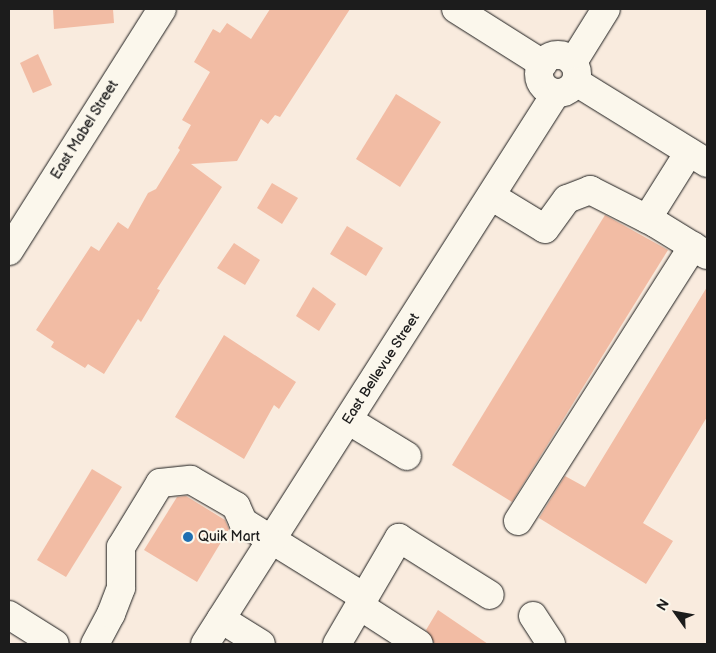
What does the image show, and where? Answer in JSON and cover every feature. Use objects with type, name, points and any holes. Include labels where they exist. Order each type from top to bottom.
[{"type":"street","name":"East Mabel Street","points":[[9,251],[162,9]]},
{"type":"street","points":[[456,9],[543,64],[558,56],[568,79],[698,157],[647,219]]},
{"type":"street","name":"East Bellevue Street","points":[[205,644],[491,196],[568,79],[606,9]]},
{"type":"street","points":[[491,196],[545,229],[567,200],[590,190],[647,219],[700,251],[518,521]]},
{"type":"street","points":[[348,420],[406,456]]},
{"type":"street","points":[[95,644],[111,614],[120,588],[121,547],[160,483],[191,480],[236,506],[243,522],[362,602],[419,644]]},
{"type":"street","points":[[337,644],[399,538],[490,595]]},
{"type":"street","points":[[9,615],[55,644]]},
{"type":"street","points":[[533,616],[551,644]]},
{"type":"street","points":[[221,619],[261,644]]},
{"type":"building","points":[[53,9],[113,9],[114,23],[54,29]]},
{"type":"building","points":[[270,9],[350,9],[280,117],[275,115],[268,124],[261,119],[237,161],[191,164],[222,187],[157,289],[160,290],[141,322],[138,319],[104,374],[88,364],[85,368],[51,347],[54,342],[36,330],[91,246],[99,251],[118,222],[128,229],[148,193],[156,189],[180,150],[178,148],[191,125],[182,120],[210,72],[194,62],[213,29],[220,33],[227,23],[251,39]]},
{"type":"building","points":[[38,54],[52,85],[33,93],[20,63]]},
{"type":"building","points":[[396,94],[441,122],[400,187],[356,159]]},
{"type":"building","points":[[272,183],[298,198],[282,224],[257,208]]},
{"type":"building","points":[[605,215],[668,250],[512,502],[452,465]]},
{"type":"building","points":[[347,226],[383,248],[366,276],[330,254]]},
{"type":"building","points":[[234,243],[260,260],[245,285],[217,268]]},
{"type":"building","points":[[313,287],[336,304],[319,331],[296,316]]},
{"type":"building","points":[[707,287],[707,417],[643,523],[673,541],[646,584],[539,518],[565,476],[585,487]]},
{"type":"building","points":[[224,335],[296,382],[279,409],[274,405],[244,459],[175,417]]},
{"type":"building","points":[[92,469],[122,487],[66,577],[37,560]]},
{"type":"building","name":"Quik Mart","points":[[186,496],[225,520],[229,529],[197,582],[144,550],[177,497]]},
{"type":"building","points":[[438,610],[488,644],[435,644],[426,630]]},
{"type":"place","name":"Quik Mart","points":[[188,537]]}]
